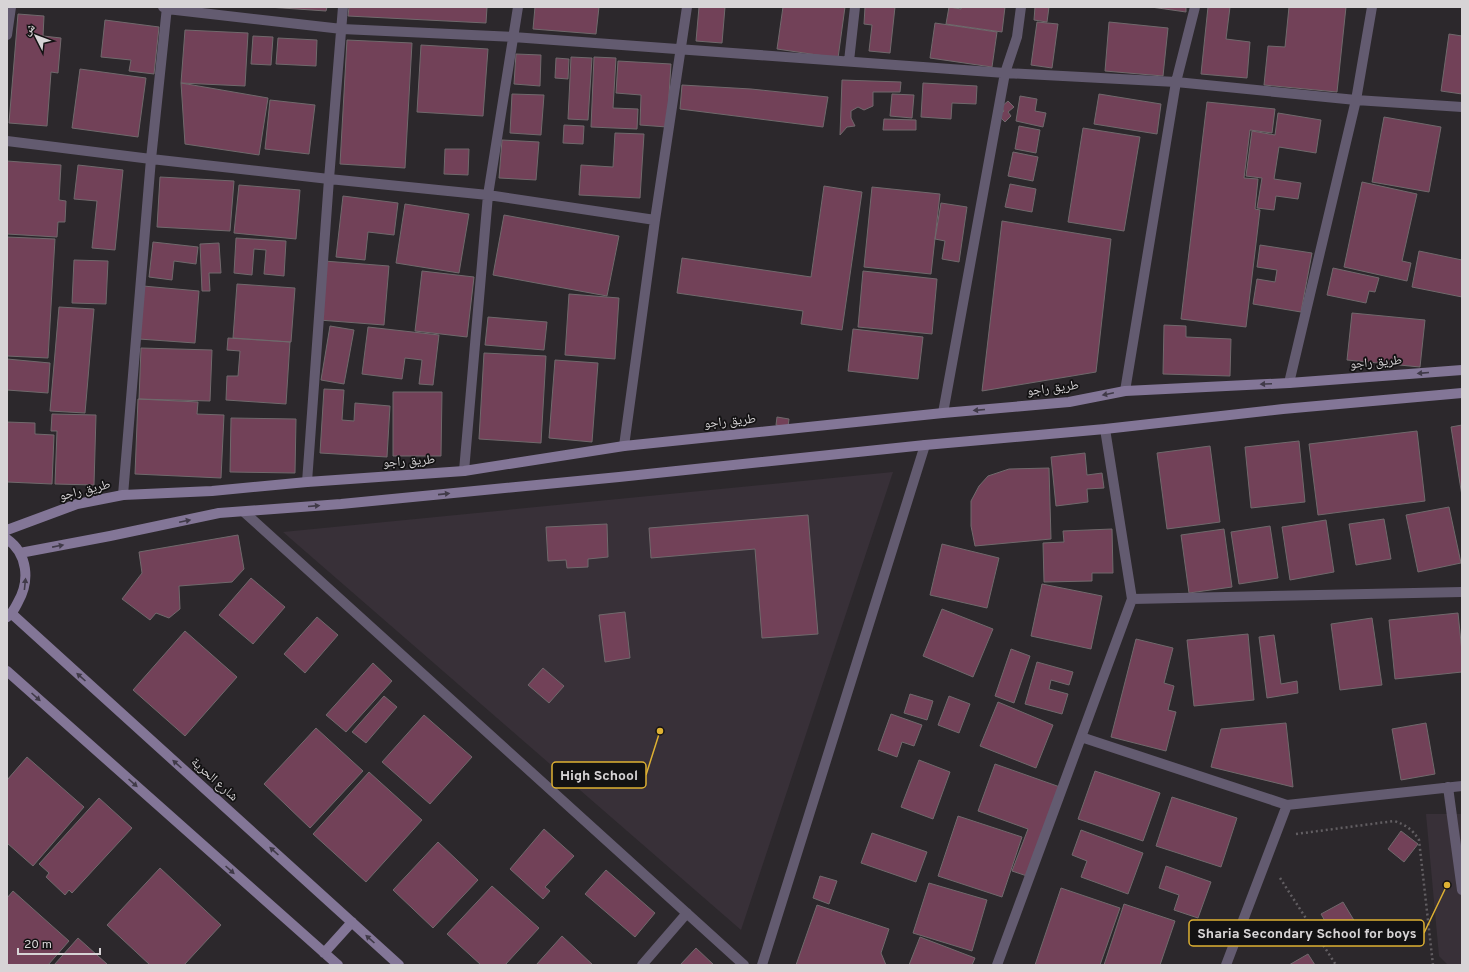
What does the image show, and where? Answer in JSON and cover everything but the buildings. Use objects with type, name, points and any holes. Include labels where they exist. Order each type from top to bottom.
[{"type":"main road","name":"طريق راجو","points":[[7,530],[77,504],[123,495],[212,491],[307,482],[464,471],[624,446],[943,413],[1069,402],[1125,391],[1289,383],[1462,370]]},
{"type":"main road","points":[[20,553],[219,514],[310,507],[612,478],[925,445],[1104,429],[1284,409],[1462,393]]},
{"type":"main road","points":[[7,539],[20,553],[26,579],[24,592],[9,615]]},
{"type":"main road","name":"شارع الحرية","points":[[9,615],[399,965]]},
{"type":"main road","points":[[7,671],[338,965]]},
{"type":"main road","points":[[324,953],[352,922]]},
{"type":"street","points":[[7,35],[11,7]]},
{"type":"street","points":[[307,482],[343,7]]},
{"type":"street","points":[[464,471],[488,194],[518,7]]},
{"type":"street","points":[[624,446],[655,220],[687,7]]},
{"type":"street","points":[[849,61],[855,7]]},
{"type":"street","points":[[943,413],[1005,73],[1017,37],[1021,7]]},
{"type":"street","points":[[1125,391],[1176,82],[1195,7]]},
{"type":"street","points":[[1289,383],[1356,100],[1372,7]]},
{"type":"street","points":[[123,495],[151,159],[166,8],[342,29],[514,36],[1005,73],[1176,82],[1356,100],[1462,107]]},
{"type":"street","points":[[7,141],[329,179],[488,194],[655,220]]},
{"type":"street","points":[[997,965],[1132,599],[1104,429]]},
{"type":"street","points":[[762,965],[925,445]]},
{"type":"street","points":[[244,512],[744,965]]},
{"type":"street","points":[[1132,599],[1462,592]]},
{"type":"street","points":[[1081,737],[1287,805],[1462,786]]},
{"type":"street","points":[[1448,788],[1462,890]]},
{"type":"street","points":[[1226,965],[1287,805]]},
{"type":"street","points":[[642,965],[687,913]]},
{"type":"path","points":[[1291,835],[1394,821],[1406,825],[1413,831],[1419,840],[1433,965]]},
{"type":"path","points":[[1278,874],[1336,965]]},
{"type":"shaded area","points":[[893,472],[741,930],[283,532]]},
{"type":"shaded area","points":[[1426,814],[1462,814],[1462,965],[1448,965],[1439,956]]},
{"type":"place","name":"High School","points":[[660,731]]},
{"type":"place","name":"Sharia Secondary School for boys","points":[[1447,885]]}]
